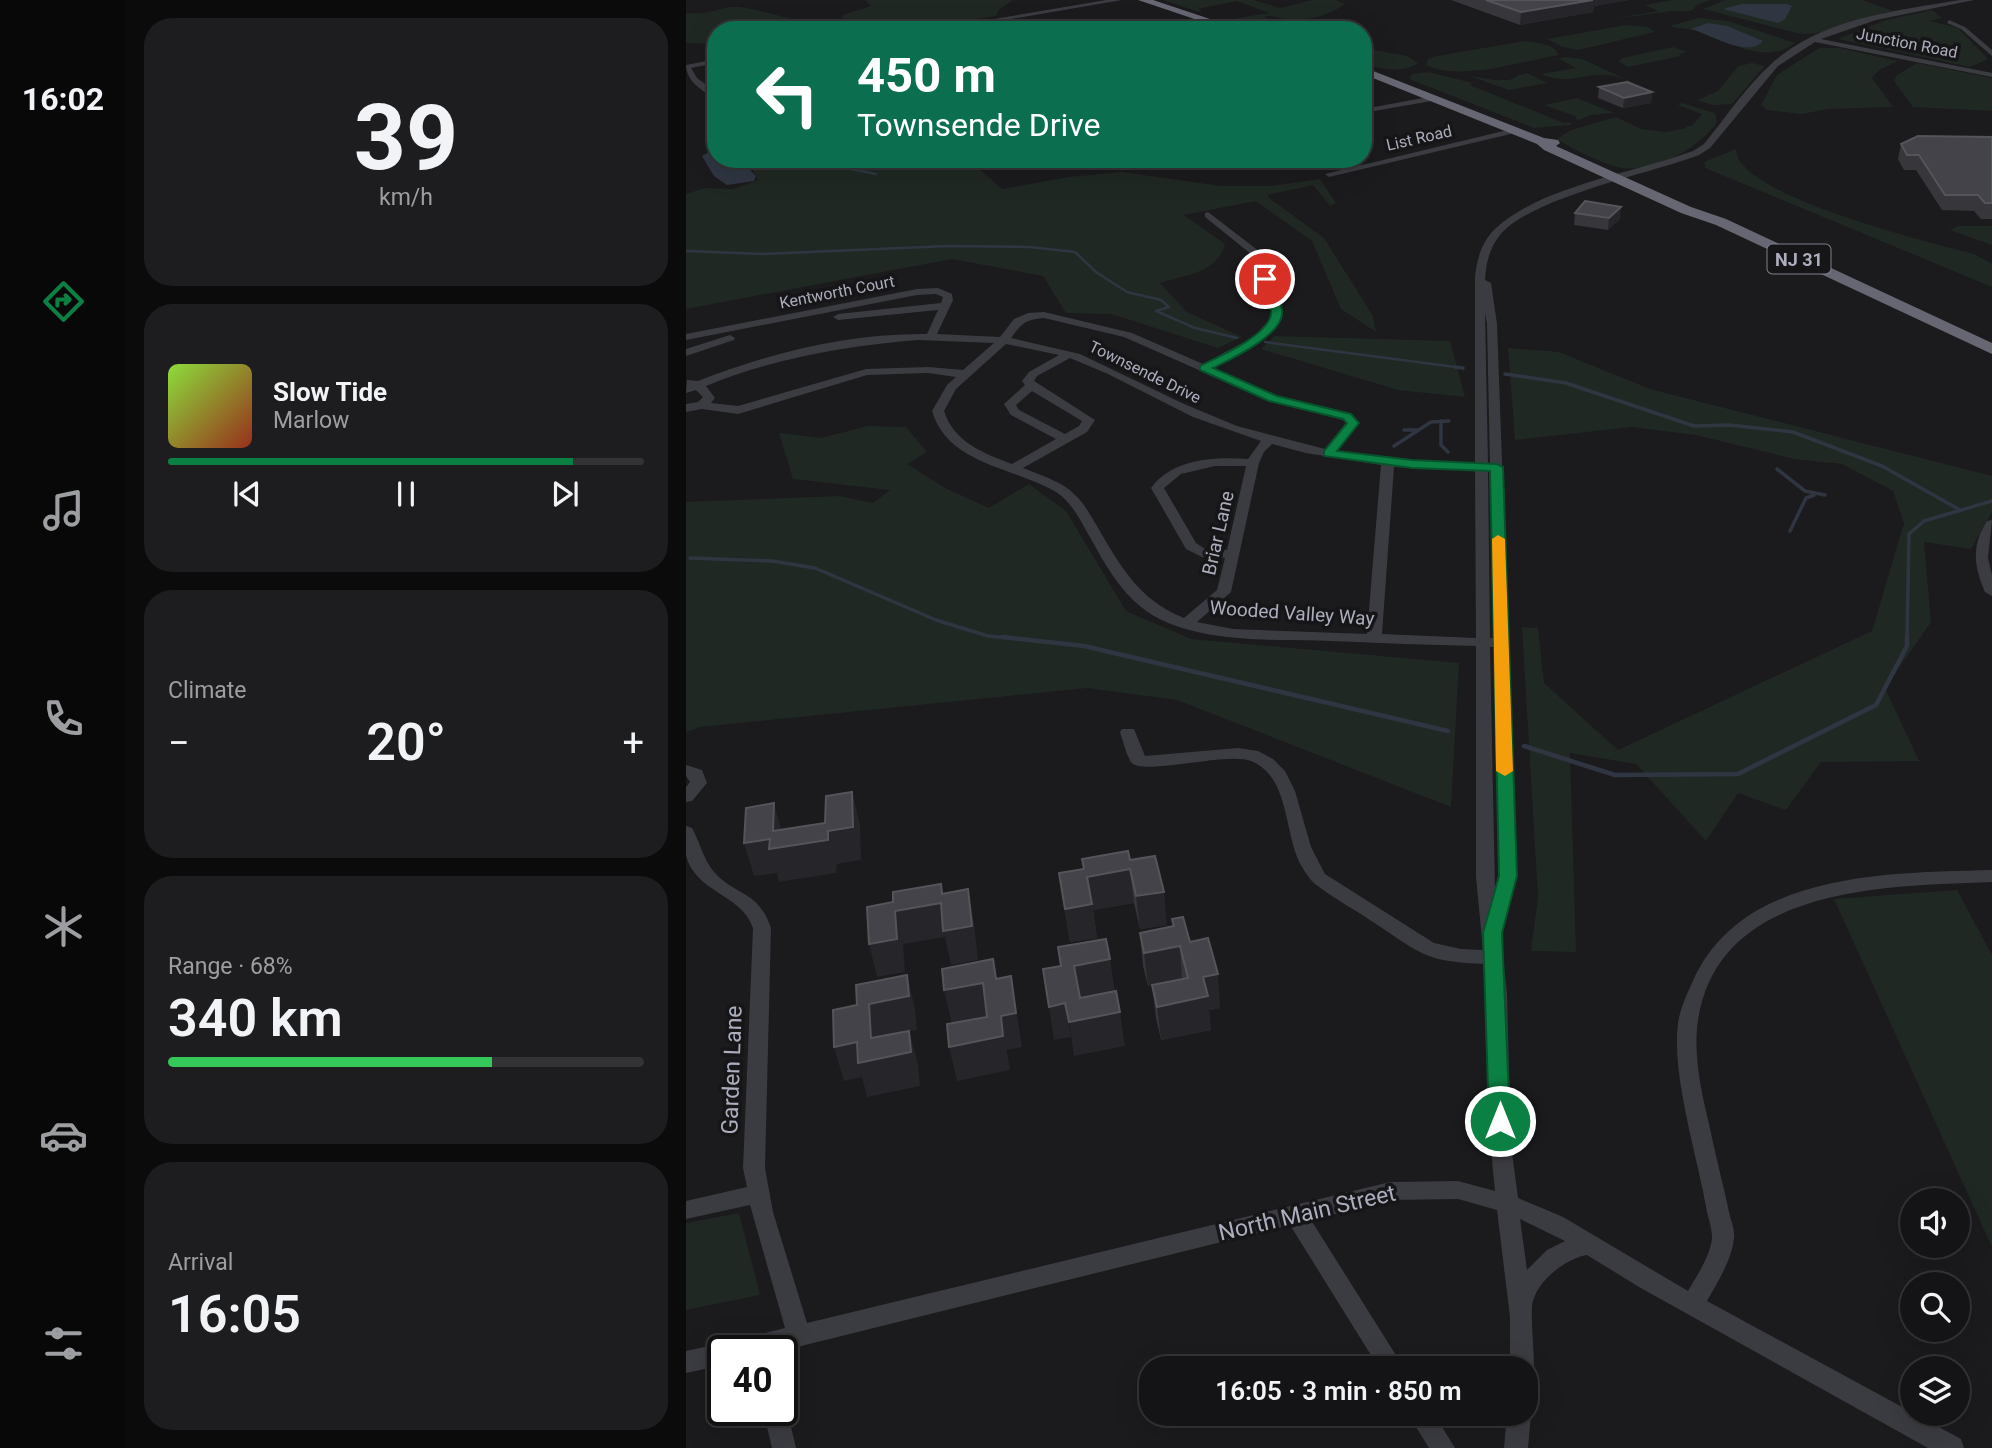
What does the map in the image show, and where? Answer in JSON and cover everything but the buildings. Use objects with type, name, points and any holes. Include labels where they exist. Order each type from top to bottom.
[{"type":"highway","points":[[1143,0],[1211,21]]},
{"type":"highway","points":[[1153,0],[1172,8]]},
{"type":"highway","name":"NJ 31","points":[[1372,74],[1541,141],[1543,145],[1624,178],[1686,210],[1701,213],[1992,349]]},
{"type":"street","points":[[988,21],[1119,0]]},
{"type":"street","points":[[1522,1356],[1520,1304],[1500,1145],[1493,933],[1485,877],[1482,643],[1490,468],[1492,311],[1482,271],[1487,245],[1513,219],[1559,197],[1685,158],[1707,146],[1785,57],[1816,40],[1886,16],[1967,1]]},
{"type":"street","points":[[1949,22],[1963,29],[1992,54]]},
{"type":"street","name":"Junction Road","points":[[1816,40],[1992,75]]},
{"type":"street","points":[[1975,71],[1992,62]]},
{"type":"street","points":[[707,63],[686,67],[694,79],[707,89]]},
{"type":"street","name":"List Road","points":[[1372,109],[1434,98]]},
{"type":"street","name":"List Road","points":[[1372,164],[1516,130]]},
{"type":"street","name":"List Road","points":[[1328,174],[1354,168]]},
{"type":"street","points":[[1204,368],[1258,339],[1278,315],[1261,257],[1208,215]]},
{"type":"street","name":"Kentworth Court","points":[[686,337],[927,291],[938,291],[948,296],[943,306]]},
{"type":"street","points":[[686,353],[721,340],[809,321],[943,306],[930,338]]},
{"type":"street","name":"Wooded Valley Way","points":[[1328,453],[1353,423],[1347,417],[1273,398],[1128,335],[1044,315],[1028,316],[1018,321],[1003,341],[964,374],[942,399],[938,411],[940,423],[959,444],[1057,487],[1071,497],[1130,593],[1156,611],[1187,624],[1233,633],[1501,643]]},
{"type":"street","name":"Townsende Drive","points":[[690,384],[797,353],[884,340],[930,338],[1003,341],[1069,354],[1108,369],[1196,414],[1269,440],[1388,462],[1490,468]]},
{"type":"street","points":[[1014,468],[1083,429],[1089,420],[1031,386],[1028,381],[1033,374],[1069,354]]},
{"type":"street","points":[[686,408],[702,405],[738,410],[866,372],[928,370],[964,374]]},
{"type":"street","name":"Townsende Drive","points":[[690,384],[709,394],[702,405]]},
{"type":"street","points":[[1031,386],[1010,404],[1015,412],[1064,439]]},
{"type":"street","name":"Briar Lane","points":[[1187,624],[1224,592],[1253,463],[1258,451],[1269,440]]},
{"type":"street","points":[[1374,638],[1388,462]]},
{"type":"street","points":[[1233,554],[1202,553],[1191,546],[1157,488],[1163,481],[1202,463],[1253,463]]},
{"type":"street","points":[[1490,468],[1501,643],[1508,876],[1493,933]]},
{"type":"street","points":[[1992,524],[1985,535],[1980,552],[1992,592]]},
{"type":"street","points":[[1128,732],[1139,761],[1162,764],[1227,753],[1253,755],[1271,765],[1281,777],[1306,861],[1319,878],[1422,946],[1454,955],[1494,957]]},
{"type":"street","points":[[686,770],[696,774],[699,783],[686,797]]},
{"type":"street","name":"Garden Lane","points":[[686,832],[705,873],[721,887],[753,906],[762,928],[754,1152],[759,1194],[799,1336]]},
{"type":"street","points":[[1693,1304],[1723,1237],[1699,1125],[1688,1052],[1690,1008],[1707,969],[1735,936],[1753,922],[1770,910],[1809,895],[1842,886],[1992,876]]},
{"type":"street","name":"North Main Street","points":[[799,1336],[1390,1191],[1458,1190],[1508,1204],[1555,1224],[1952,1448]]},
{"type":"street","points":[[686,1210],[759,1194]]},
{"type":"street","points":[[1296,1215],[1384,1356]]},
{"type":"street","points":[[1520,1304],[1534,1276],[1548,1260],[1565,1249],[1590,1244]]},
{"type":"street","points":[[686,1362],[707,1357]]},
{"type":"street","points":[[779,1426],[784,1448]]},
{"type":"street","points":[[1426,1426],[1436,1446]]},
{"type":"street","points":[[1516,1448],[1518,1426]]},
{"type":"shaded area","points":[[865,0],[1013,0],[999,10],[996,16],[960,21],[842,21],[843,15],[871,6]]},
{"type":"shaded area","points":[[1163,0],[1254,0],[1280,8],[1313,0],[1336,0],[1345,4],[1331,12],[1301,20],[1267,16],[1264,17],[1276,21],[1225,20],[1269,13],[1237,1],[1198,9],[1202,11]]},
{"type":"shaded area","points":[[1672,0],[1712,0],[1698,4],[1691,11],[1607,20],[1658,11],[1645,5]]},
{"type":"shaded area","points":[[1725,0],[1862,0],[1893,11],[1824,32],[1801,34],[1703,9]]},
{"type":"shaded area","points":[[739,7],[803,21],[707,21],[707,44],[686,43],[686,13]]},
{"type":"shaded area","points":[[1932,10],[1942,18],[1929,21],[1958,28],[1988,59],[1970,67],[1838,39],[1886,20]]},
{"type":"shaded area","points":[[1698,18],[1728,21],[1795,43],[1771,52],[1759,52],[1697,31],[1670,26]]},
{"type":"shaded area","points":[[1626,25],[1647,27],[1655,32],[1578,50],[1563,47],[1547,39]]},
{"type":"shaded area","points":[[1524,41],[1549,46],[1559,55],[1473,71],[1440,70],[1426,65],[1428,59],[1437,56]]},
{"type":"shaded area","points":[[1673,47],[1687,52],[1679,54],[1681,56],[1628,67],[1619,62],[1622,58]]},
{"type":"shaded area","points":[[1819,48],[1839,48],[1898,61],[1879,70],[1872,78],[1893,107],[1828,109],[1802,114],[1767,110],[1761,105],[1777,75]]},
{"type":"shaded area","points":[[1372,50],[1407,56],[1418,63],[1405,68],[1384,69],[1372,66]]},
{"type":"shaded area","points":[[1566,57],[1582,59],[1634,83],[1624,83],[1627,80],[1614,76],[1563,79],[1541,74],[1576,68],[1559,59],[1549,60]]},
{"type":"shaded area","points":[[1752,63],[1765,66],[1732,104],[1712,105],[1697,100],[1718,91],[1738,66]]},
{"type":"shaded area","points":[[1917,63],[1992,78],[1992,111],[1913,107],[1894,81],[1897,75]]},
{"type":"shaded area","points":[[1428,72],[1473,83],[1470,85],[1564,123],[1571,122],[1571,125],[1534,128],[1409,79],[1412,74]]},
{"type":"shaded area","points":[[1527,73],[1548,83],[1509,90],[1470,76],[1508,80]]},
{"type":"shaded area","points":[[1577,98],[1612,113],[1591,115],[1579,120],[1544,105]]},
{"type":"shaded area","points":[[1682,103],[1715,113],[1717,122],[1699,141],[1675,157],[1648,166],[1615,167],[1557,139],[1571,130],[1616,117],[1641,129],[1666,132],[1687,128],[1685,126],[1692,126],[1702,114],[1678,105]]},
{"type":"shaded area","points":[[1736,149],[1745,167],[1767,184],[1800,200],[1880,228],[1974,254],[1992,264],[1992,287],[1705,168],[1704,162]]},
{"type":"shaded area","points":[[752,168],[978,168],[1002,189],[1069,177],[1122,172],[1221,186],[1270,186],[1320,179],[1336,203],[1330,206],[1313,185],[1268,195],[1269,198],[1324,238],[1373,316],[1376,332],[1341,309],[1312,241],[1256,201],[1184,215],[1225,244],[1221,254],[1208,267],[1160,283],[1187,312],[1242,337],[1218,348],[1111,314],[1066,313],[1043,276],[952,259],[686,309],[686,194],[705,188],[733,189],[758,180]]},
{"type":"shaded area","points":[[1958,226],[1992,226],[1992,245],[1950,230]]},
{"type":"shaded area","points":[[1275,336],[1450,341],[1465,397],[1398,390],[1261,349]]},
{"type":"shaded area","points":[[1508,348],[1559,352],[1650,389],[1992,476],[1992,512],[1971,549],[1924,542],[1931,622],[1885,688],[1919,761],[1821,762],[1786,810],[1738,793],[1706,841],[1636,764],[1570,753],[1576,952],[1531,951],[1538,897],[1522,627],[1538,628],[1544,683],[1618,750],[1872,631],[1904,523],[1893,491],[1842,464],[1794,459],[1696,435],[1632,427],[1515,440]]},
{"type":"shaded area","points":[[868,426],[906,427],[927,452],[907,464],[945,488],[989,508],[1029,484],[1066,511],[1126,611],[1191,639],[1459,663],[1451,807],[1177,700],[1087,688],[700,727],[686,732],[686,502],[839,496],[873,503],[890,490],[793,479],[779,433],[821,438]]},
{"type":"shaded area","points":[[1957,890],[1992,955],[1992,1247],[1970,1199],[1970,1188],[1965,1188],[1834,899]]},
{"type":"shaded area","points":[[739,1213],[760,1295],[686,1310],[686,1223]]},
{"type":"water","points":[[1741,4],[1792,6],[1785,19],[1778,23],[1723,9]]},
{"type":"water","points":[[1708,23],[1727,26],[1763,41],[1756,46],[1739,46],[1691,29]]},
{"type":"water","points":[[709,168],[749,168],[756,176],[754,181],[727,185],[714,176]]},
{"type":"waterway","points":[[846,168],[876,174]]},
{"type":"waterway","points":[[686,251],[764,254],[947,246],[1030,247],[1075,252],[1096,272],[1127,292],[1161,300],[1169,307],[1156,311],[1195,328],[1237,338]]},
{"type":"waterway","points":[[1265,342],[1463,368],[1455,367]]},
{"type":"waterway","points":[[1505,374],[1566,383],[1694,426],[1729,425],[1793,432],[1882,466],[1960,510]]},
{"type":"waterway","points":[[1394,446],[1431,422],[1441,421]]},
{"type":"waterway","points":[[1441,421],[1441,445],[1448,452]]},
{"type":"waterway","points":[[1441,421],[1449,421]]},
{"type":"waterway","points":[[1404,430],[1417,430]]},
{"type":"waterway","points":[[1777,469],[1805,491],[1825,495]]},
{"type":"waterway","points":[[1790,531],[1806,498],[1814,495]]},
{"type":"waterway","points":[[1907,639],[1909,534],[1924,521],[1992,501]]},
{"type":"waterway","points":[[690,558],[772,561],[815,568],[936,620],[988,636],[1019,639]]},
{"type":"waterway","points":[[1002,637],[1084,646],[1448,731]]},
{"type":"waterway","points":[[1524,746],[1615,775],[1738,774],[1876,705],[1907,646],[1907,639]]},
{"type":"slow traffic","points":[[1498,539],[1505,771]]},
{"type":"route","points":[[1265,279],[1278,311],[1277,319],[1258,339],[1204,368],[1273,398],[1347,417],[1353,423],[1350,430],[1328,453],[1412,464],[1497,467],[1508,876],[1493,933],[1500,1121]]}]
